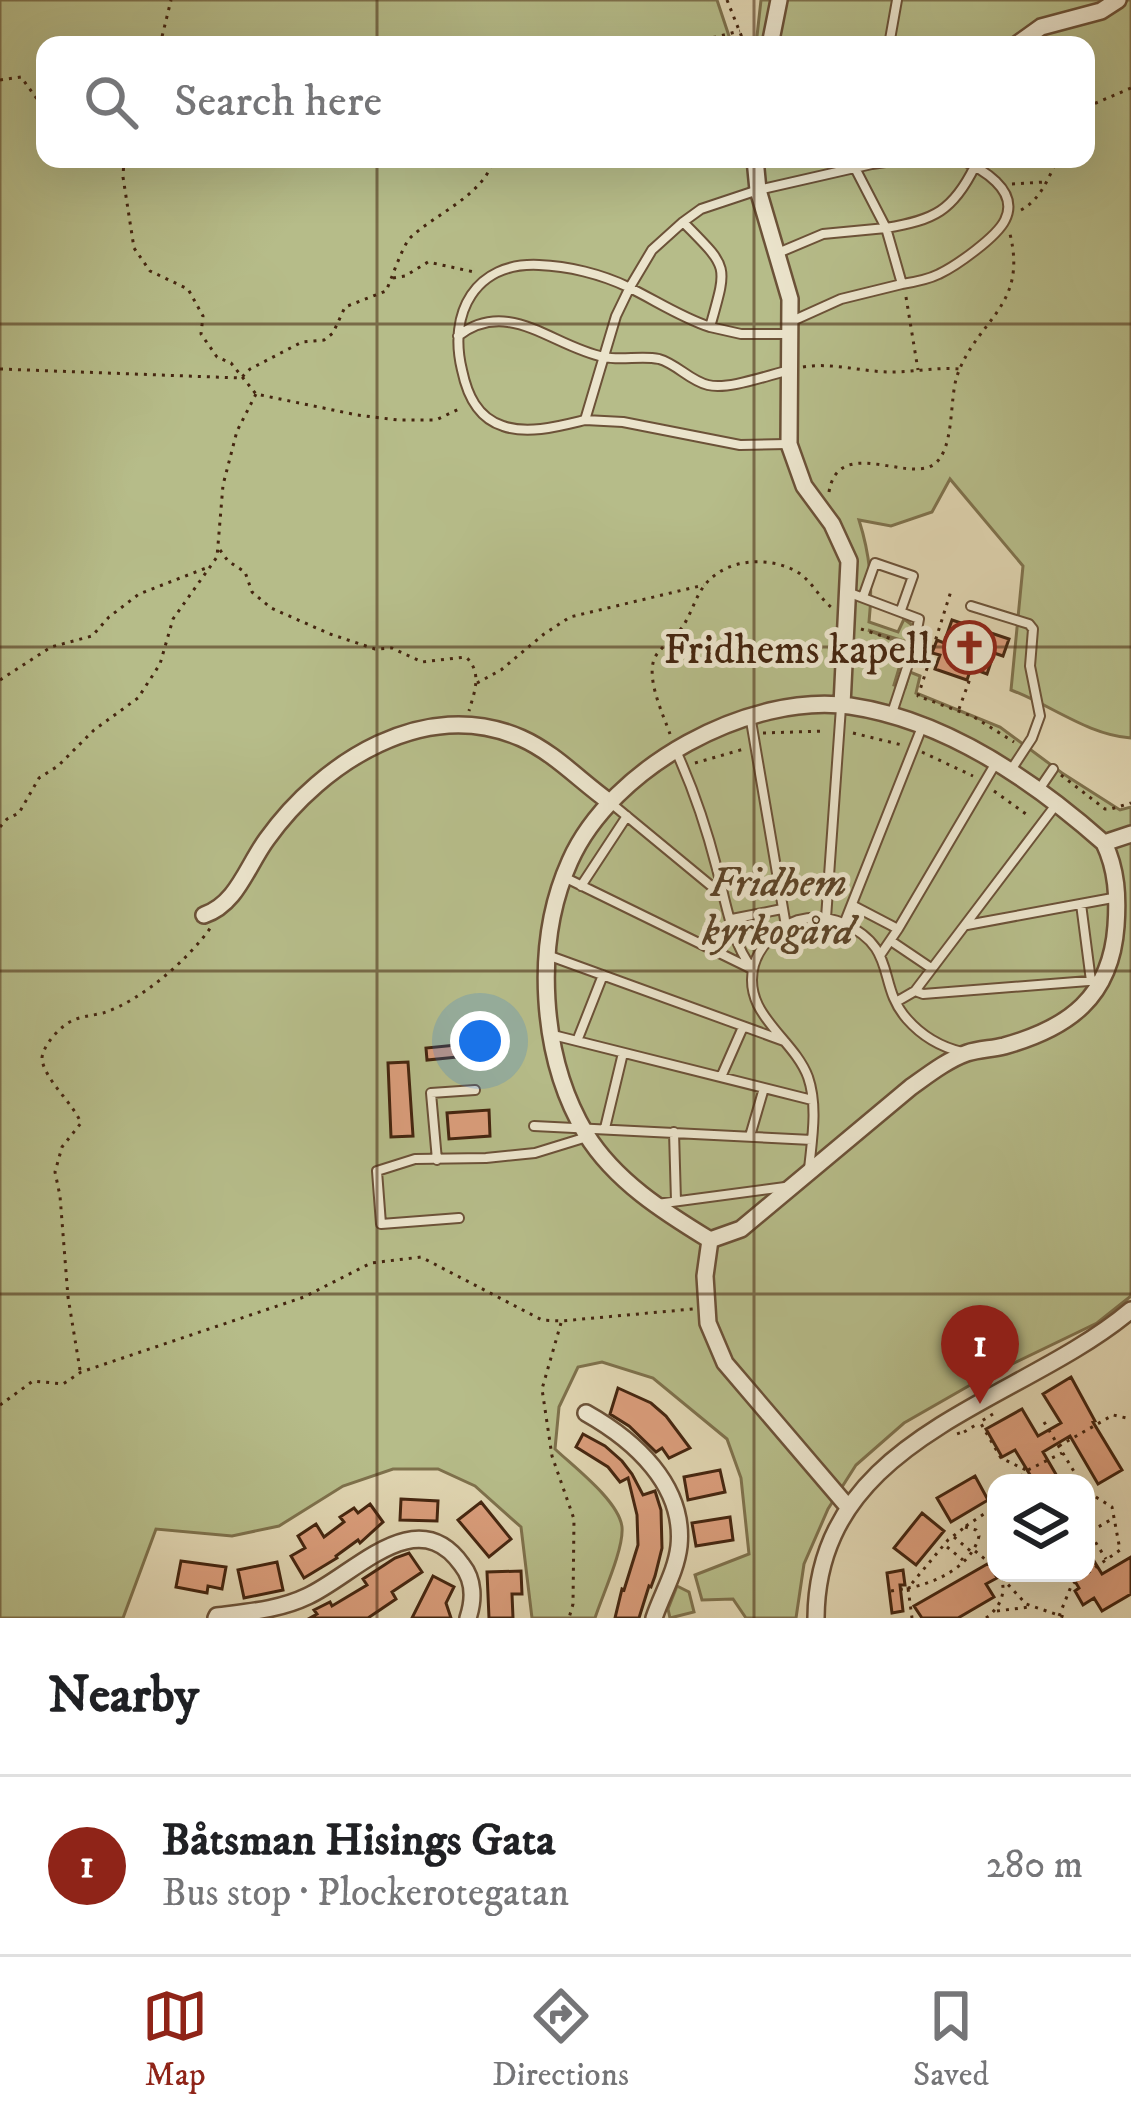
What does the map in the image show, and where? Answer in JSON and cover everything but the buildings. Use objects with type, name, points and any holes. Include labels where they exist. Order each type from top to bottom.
[{"type":"street","points":[[772,36],[779,0]]},
{"type":"street","points":[[1028,36],[1085,8],[1118,0]]},
{"type":"street","points":[[756,168],[790,299],[789,444],[804,486],[848,555],[856,595],[842,705]]},
{"type":"street","points":[[842,705],[892,715],[1004,766],[1104,843],[1118,897],[1116,933],[1096,993],[1058,1025],[1001,1047],[967,1053],[911,1087],[742,1229],[710,1240],[654,1204],[617,1172],[585,1132],[571,1104],[550,1034],[545,983],[553,914],[578,844],[611,803],[652,766],[706,732],[750,716],[802,706],[842,705]]},
{"type":"street","points":[[211,913],[230,899],[291,806],[329,772],[412,731],[467,725],[502,731],[550,755],[611,803]]},
{"type":"street","points":[[1104,843],[1131,835]]},
{"type":"street","points":[[710,1240],[708,1323],[725,1363],[848,1508]]},
{"type":"street","points":[[816,1618],[825,1559],[836,1528],[871,1478],[899,1453],[1131,1310]]},
{"type":"street","points":[[586,1413],[631,1442],[673,1499],[679,1546],[654,1618]]},
{"type":"street","points":[[216,1618],[273,1609],[310,1595],[392,1544],[428,1538],[453,1552],[470,1575],[468,1618]]},
{"type":"lane","points":[[891,36],[898,0]]},
{"type":"lane","points":[[585,420],[616,316],[630,287],[652,250],[701,209],[758,190],[855,168],[886,228],[902,284]]},
{"type":"lane","points":[[777,254],[823,234],[926,219],[960,194],[974,168]]},
{"type":"lane","points":[[789,444],[740,445],[623,422],[585,420],[546,428],[506,428],[484,415],[464,382],[457,337],[466,304],[487,277],[512,267],[542,265],[630,287],[710,327],[741,334],[790,328],[841,299],[932,277],[954,266],[1006,218],[1001,187],[978,168]]},
{"type":"lane","points":[[683,221],[721,265],[724,279],[710,327]]},
{"type":"lane","points":[[457,337],[480,323],[500,320],[604,357],[661,360],[712,386],[790,370]]},
{"type":"lane","points":[[892,715],[919,619],[856,595],[875,563],[914,575],[901,610]]},
{"type":"lane","points":[[881,954],[985,783],[1032,738],[1040,716],[1030,666],[1033,628],[971,606]]},
{"type":"lane","points":[[826,918],[842,705]]},
{"type":"lane","points":[[750,716],[786,926]]},
{"type":"lane","points":[[844,924],[922,727]]},
{"type":"lane","points":[[676,749],[722,896],[743,955],[753,969]]},
{"type":"lane","points":[[1038,791],[1053,769]]},
{"type":"lane","points":[[611,803],[722,896]]},
{"type":"lane","points":[[896,1002],[915,992],[1056,805]]},
{"type":"lane","points":[[581,886],[628,816]]},
{"type":"lane","points":[[564,877],[753,969]]},
{"type":"lane","points":[[780,891],[827,888]]},
{"type":"lane","points":[[966,925],[1118,897]]},
{"type":"lane","points":[[915,992],[1098,980],[1081,904]]},
{"type":"lane","points":[[853,905],[898,929]]},
{"type":"lane","points":[[732,920],[782,909]]},
{"type":"lane","points":[[809,1171],[814,1101],[808,1078],[754,998],[753,969],[768,940],[786,926],[802,919],[826,918],[871,940],[881,954],[896,1002],[910,1023],[928,1037],[967,1053]]},
{"type":"lane","points":[[891,941],[931,968]]},
{"type":"lane","points":[[548,955],[785,1041]]},
{"type":"lane","points":[[577,1041],[603,975]]},
{"type":"lane","points":[[721,1078],[743,1027]]},
{"type":"lane","points":[[550,1034],[814,1101]]},
{"type":"lane","points":[[605,1128],[623,1053]]},
{"type":"lane","points":[[750,1136],[764,1088]]},
{"type":"lane","points":[[436,1160],[431,1093],[475,1090]]},
{"type":"lane","points":[[534,1126],[585,1132]]},
{"type":"lane","points":[[459,1218],[381,1224],[377,1171],[415,1159],[535,1153],[605,1128],[812,1140]]},
{"type":"lane","points":[[674,1132],[676,1201]]},
{"type":"lane","points":[[654,1204],[792,1186]]},
{"type":"path","points":[[162,36],[171,0]]},
{"type":"path","points":[[728,0],[742,36]]},
{"type":"path","points":[[722,36],[740,32]]},
{"type":"path","points":[[0,80],[21,77],[36,98]]},
{"type":"path","points":[[1095,103],[1131,88]]},
{"type":"path","points":[[123,168],[134,248],[150,271],[188,289],[203,316],[201,334],[217,357],[230,363],[256,394],[398,421],[436,420],[473,402]]},
{"type":"path","points":[[0,369],[241,378],[302,342],[324,340],[333,333],[345,307],[386,291],[406,241],[470,192],[490,168]]},
{"type":"path","points":[[832,524],[829,490],[838,470],[857,464],[930,468],[940,459],[960,369],[1011,289],[1012,240],[1006,218],[1027,208],[1053,168]]},
{"type":"path","points":[[1001,187],[1046,182]]},
{"type":"path","points":[[392,278],[428,262],[487,277]]},
{"type":"path","points":[[902,284],[918,370]]},
{"type":"path","points":[[790,370],[820,364],[886,372],[960,369]]},
{"type":"path","points":[[0,827],[19,813],[39,778],[138,698],[160,664],[173,619],[219,549],[223,484],[237,431],[256,394]]},
{"type":"path","points":[[219,549],[245,572],[252,592],[271,608],[330,634],[375,649],[392,648],[422,662],[466,657],[477,683],[467,725]]},
{"type":"path","points":[[0,680],[51,647],[92,636],[139,593],[211,566]]},
{"type":"path","points":[[477,683],[570,616],[705,584]]},
{"type":"path","points":[[933,650],[951,591]]},
{"type":"path","points":[[919,619],[944,612]]},
{"type":"path","points":[[959,711],[971,676]]},
{"type":"path","points":[[755,734],[840,731],[914,748],[985,783],[1042,824]]},
{"type":"path","points":[[684,767],[757,746]]},
{"type":"path","points":[[81,1372],[55,1172],[62,1147],[81,1123],[42,1061],[43,1052],[65,1024],[115,1007],[150,987],[207,933],[211,913]]},
{"type":"path","points":[[0,1405],[33,1381],[63,1384],[81,1372],[304,1297],[371,1262],[421,1257],[542,1320],[706,1306]]},
{"type":"path","points":[[561,1321],[542,1390],[552,1456],[574,1520],[569,1618]]},
{"type":"path","points":[[958,1432],[1004,1406]]},
{"type":"path","points":[[1023,1474],[1113,1415],[1131,1419]]},
{"type":"path","points":[[980,1422],[1001,1458],[1026,1470]]},
{"type":"path","points":[[1044,1422],[1076,1474]]},
{"type":"path","points":[[1059,1616],[1072,1584],[1120,1550],[1110,1504],[1095,1498]]},
{"type":"path","points":[[912,1618],[908,1588],[953,1536],[987,1511]]},
{"type":"path","points":[[1095,1526],[1115,1517]]},
{"type":"path","points":[[891,1591],[930,1582],[964,1562],[980,1536],[965,1527]]},
{"type":"path","points":[[953,1536],[987,1563]]},
{"type":"path","points":[[1095,1542],[1107,1561]]},
{"type":"path","points":[[945,1545],[964,1562]]},
{"type":"path","points":[[995,1612],[1002,1582]]},
{"type":"path","points":[[1007,1582],[1030,1607]]},
{"type":"path","points":[[986,1618],[995,1612],[1030,1607],[1067,1618]]},
{"type":"green space","name":"Fridhem kyrkogård","points":[[0,0],[717,0],[729,36],[36,36],[36,168],[1095,168],[1095,36],[757,36],[761,0],[1131,0],[1131,738],[1085,725],[1011,690],[1023,566],[950,479],[932,512],[891,526],[859,520],[870,570],[869,622],[898,632],[904,619],[912,625],[907,642],[868,630],[906,645],[894,685],[905,688],[910,672],[920,676],[916,693],[1000,727],[1120,810],[1131,807],[1131,1296],[1097,1323],[979,1380],[904,1423],[856,1465],[828,1509],[804,1564],[796,1618],[746,1618],[733,1599],[702,1600],[695,1575],[749,1554],[741,1478],[727,1439],[653,1378],[602,1362],[578,1367],[559,1407],[555,1449],[613,1506],[622,1527],[616,1560],[595,1618],[532,1618],[521,1527],[475,1486],[438,1469],[393,1469],[343,1486],[279,1526],[232,1536],[156,1529],[123,1618],[0,1618]]},
{"type":"green space","points":[[677,1586],[689,1592],[694,1612],[670,1618],[668,1609]]},
{"type":"place","name":"Fridhems kapell","points":[[970,648]]},
{"type":"place","name":"Båtsman Hisings Gata","points":[[980,1404]]}]
